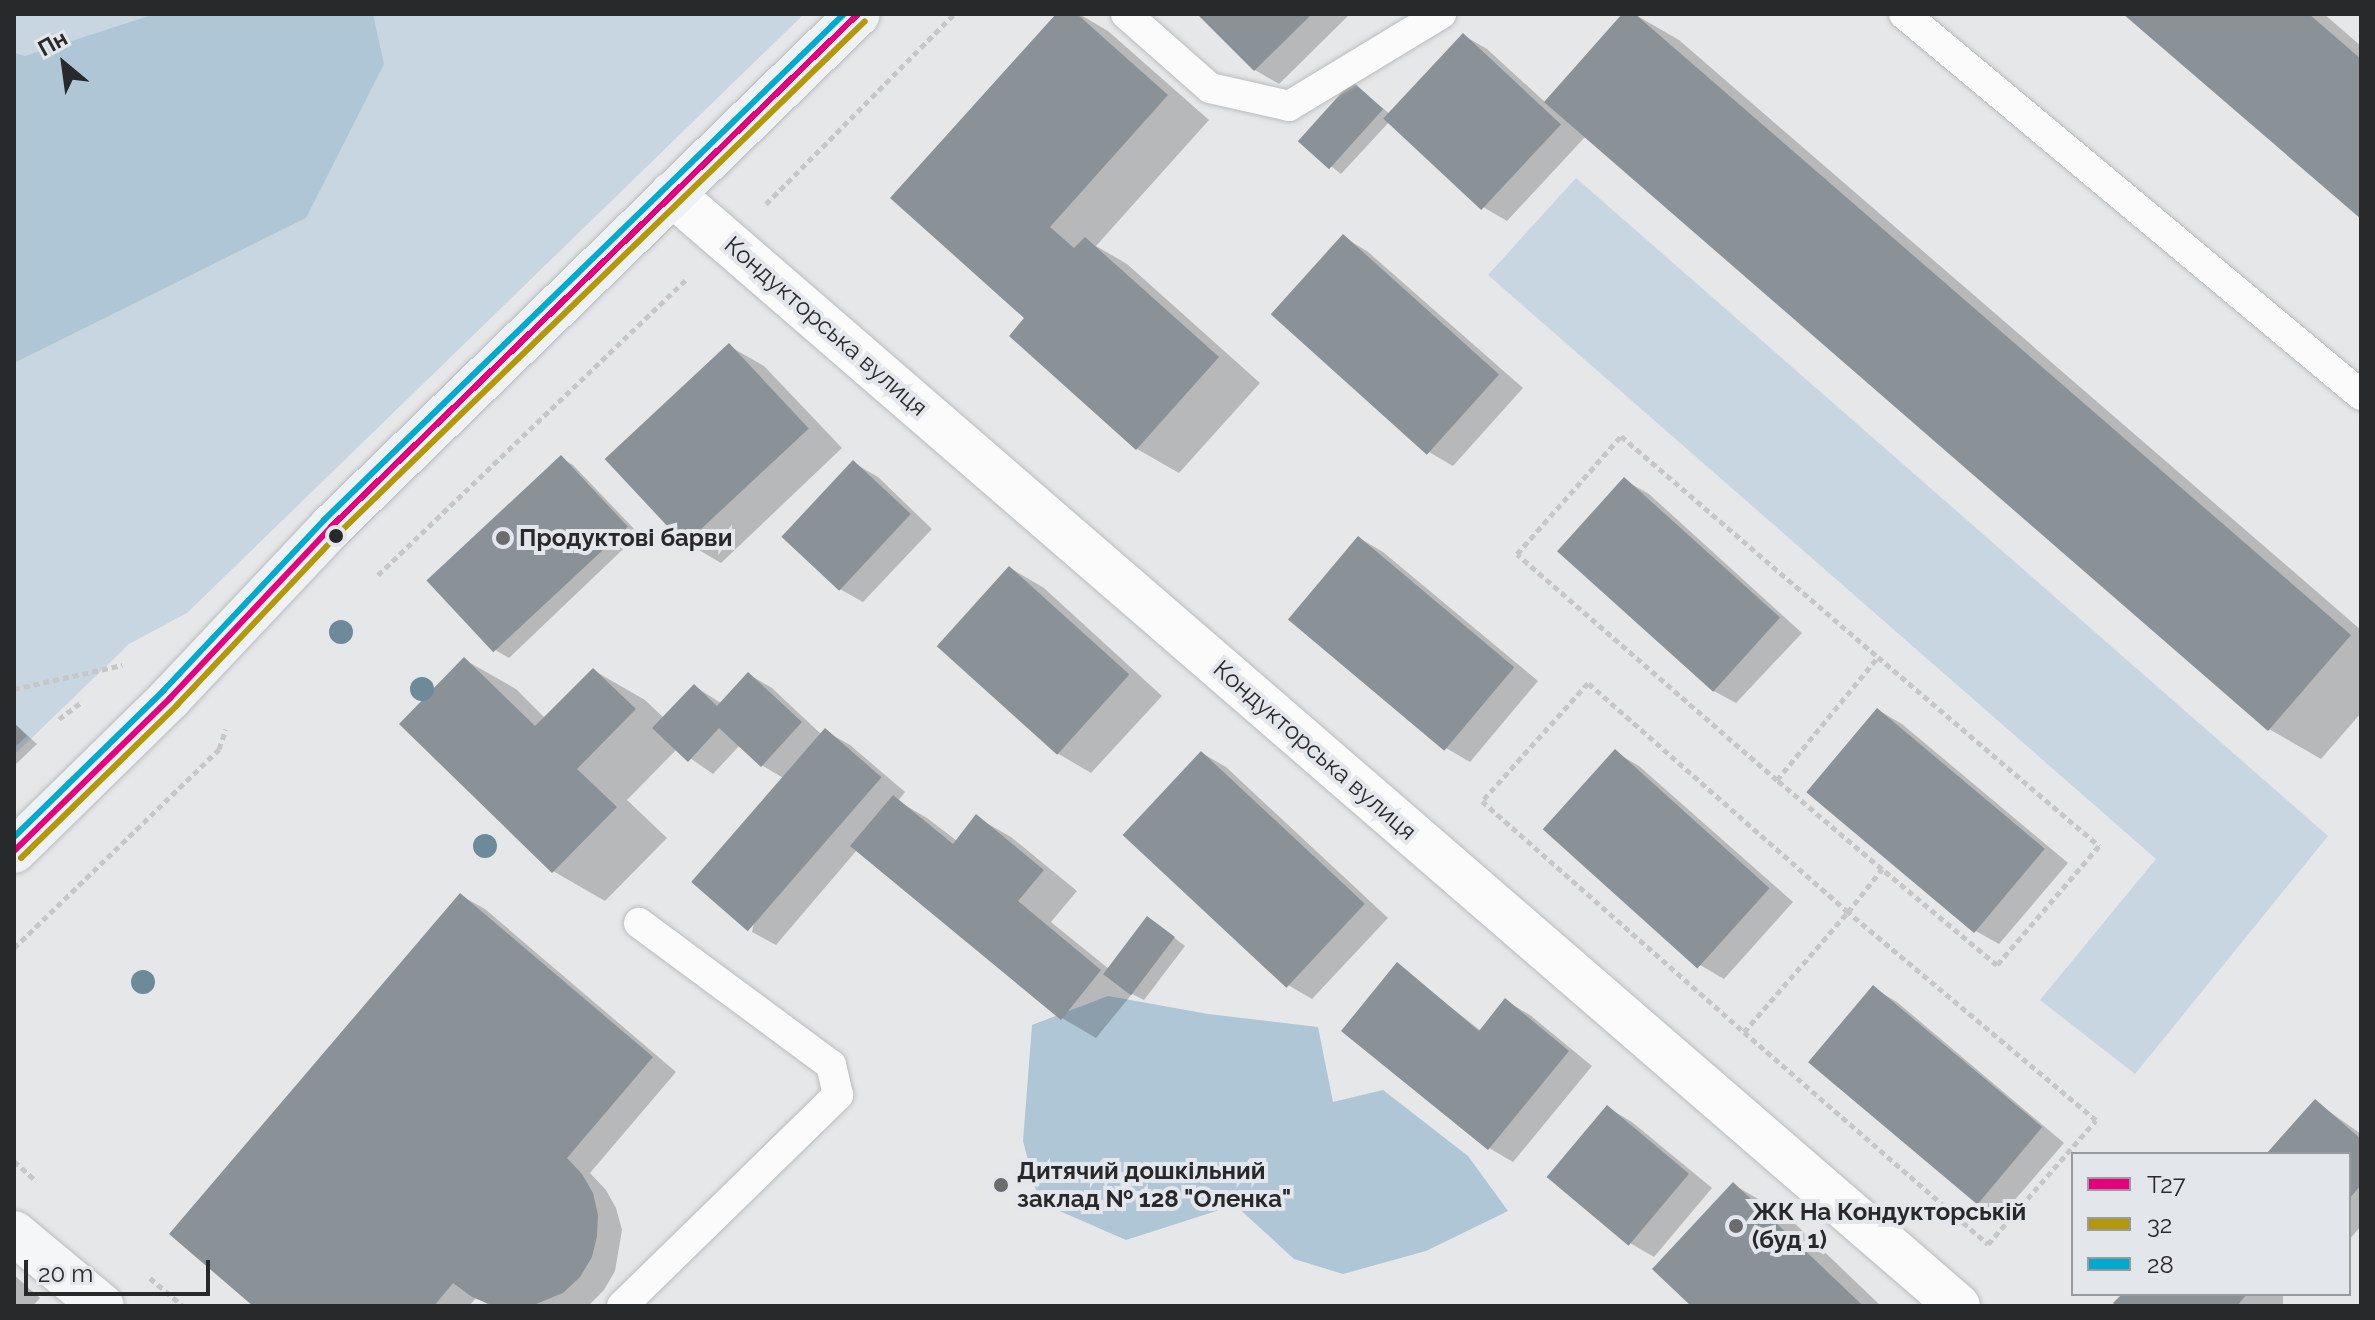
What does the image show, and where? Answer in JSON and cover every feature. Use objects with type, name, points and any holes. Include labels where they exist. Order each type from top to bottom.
[{"type":"main road","points":[[14,851],[170,698],[331,527],[858,14]]},
{"type":"main road","points":[[14,1233],[102,1306]]},
{"type":"street","name":"Кондукторська вулиця","points":[[672,194],[1958,1306]]},
{"type":"lane","points":[[1126,14],[1210,88],[1289,106],[1441,14]]},
{"type":"lane","points":[[1904,14],[2361,395]]},
{"type":"lane","points":[[622,1306],[838,1095],[831,1065],[639,923]]},
{"type":"path","points":[[762,207],[954,14]]},
{"type":"path","points":[[378,575],[691,275]]},
{"type":"path","points":[[1621,436],[1878,657],[2099,846],[1997,965],[1777,780],[1517,554],[1621,436]]},
{"type":"path","points":[[1777,780],[1878,657]]},
{"type":"path","points":[[14,689],[134,662]]},
{"type":"path","points":[[1588,683],[1848,912],[2096,1120],[1988,1244],[1744,1032],[1482,801],[1588,683]]},
{"type":"path","points":[[14,948],[219,749],[226,729]]},
{"type":"path","points":[[1744,1032],[1882,869]]},
{"type":"shaded area","points":[[14,14],[804,14],[187,613],[129,644],[14,755]]},
{"type":"shaded area","points":[[155,14],[373,14],[384,64],[306,218],[14,363],[14,53],[25,56]]},
{"type":"shaded area","points":[[1576,178],[2328,836],[2135,1074],[2040,1000],[2156,859],[1488,275]]},
{"type":"shaded area","points":[[1108,996],[1208,1014],[1318,1027],[1333,1102],[1383,1090],[1468,1156],[1508,1211],[1426,1251],[1343,1274],[1294,1259],[1235,1205],[1126,1240],[1039,1202],[1023,1141],[1032,1025]]},
{"type":"building","points":[[1056,14],[1077,14],[1168,95],[1050,227],[1074,248],[1085,237],[1219,357],[1136,450],[1009,336],[1024,318],[890,198]]},
{"type":"building","points":[[1197,14],[1312,14],[1254,71]]},
{"type":"building","points":[[1622,14],[1635,14],[2351,635],[2268,731],[1544,102]]},
{"type":"building","points":[[2123,14],[2309,14],[2361,59],[2361,219]]},
{"type":"building","points":[[1463,33],[1561,124],[1481,210],[1383,119]]},
{"type":"building","points":[[1352,81],[1383,109],[1329,169],[1298,141]]},
{"type":"building","points":[[1343,234],[1499,375],[1427,455],[1271,314]]},
{"type":"building","points":[[729,343],[809,429],[684,545],[605,459]]},
{"type":"building","points":[[561,455],[628,527],[493,652],[426,580]]},
{"type":"building","points":[[853,460],[911,514],[839,591],[781,537]]},
{"type":"building","points":[[1624,477],[1780,618],[1713,692],[1557,551]]},
{"type":"building","points":[[1358,536],[1514,667],[1444,751],[1288,619]]},
{"type":"building","points":[[1009,566],[1129,674],[1057,755],[937,646]]},
{"type":"building","points":[[464,657],[535,726],[593,668],[636,709],[577,769],[617,807],[552,873],[399,724]]},
{"type":"building","points":[[748,672],[802,722],[761,767],[719,728],[688,762],[652,728],[694,684],[717,706]]},
{"type":"building","points":[[1877,708],[2045,849],[1974,933],[1806,792]]},
{"type":"building","points":[[14,723],[27,736],[14,748]]},
{"type":"building","points":[[825,728],[882,777],[748,931],[691,882]]},
{"type":"building","points":[[1615,749],[1770,888],[1697,968],[1543,829]]},
{"type":"building","points":[[1201,751],[1365,904],[1286,988],[1123,835]]},
{"type":"building","points":[[893,795],[953,844],[976,814],[1044,870],[1018,901],[1101,970],[1061,1020],[850,846]]},
{"type":"building","points":[[460,893],[653,1057],[567,1158],[582,1174],[593,1193],[598,1215],[592,1257],[580,1277],[563,1293],[531,1306],[494,1306],[472,1297],[453,1283],[434,1306],[253,1306],[169,1234]]},
{"type":"building","points":[[1147,916],[1175,937],[1131,995],[1103,974]]},
{"type":"building","points":[[1397,962],[1479,1031],[1505,998],[1569,1051],[1488,1150],[1341,1031]]},
{"type":"building","points":[[1873,985],[2042,1127],[1977,1204],[1808,1062]]},
{"type":"building","points":[[2315,1099],[2361,1139],[2361,1185],[2351,1197],[2351,1152],[2268,1152]]},
{"type":"building","points":[[1607,1105],[1689,1174],[1629,1246],[1547,1177]]},
{"type":"building","name":"ЖК На Кондукторській (буд 1)","points":[[1733,1182],[1863,1306],[1691,1306],[1652,1269]]},
{"type":"building","points":[[2120,1296],[2245,1296],[2237,1306],[2116,1306],[2113,1303]]},
{"type":"transit line","name":"28","points":[[14,837],[163,691],[324,520],[844,14]]},
{"type":"transit line","name":"Т27","points":[[14,851],[170,698],[331,527],[858,14]]},
{"type":"transit line","name":"32","points":[[21,858],[177,705],[338,534],[865,21]]},
{"type":"place","name":"Продуктові барви","points":[[503,538]]},
{"type":"place","name":"Дитячий дошкільний заклад № 128 \"Оленка\"","points":[[1001,1185]]},
{"type":"place","name":"ЖК На Кондукторській (буд 1)","points":[[1736,1226]]}]
